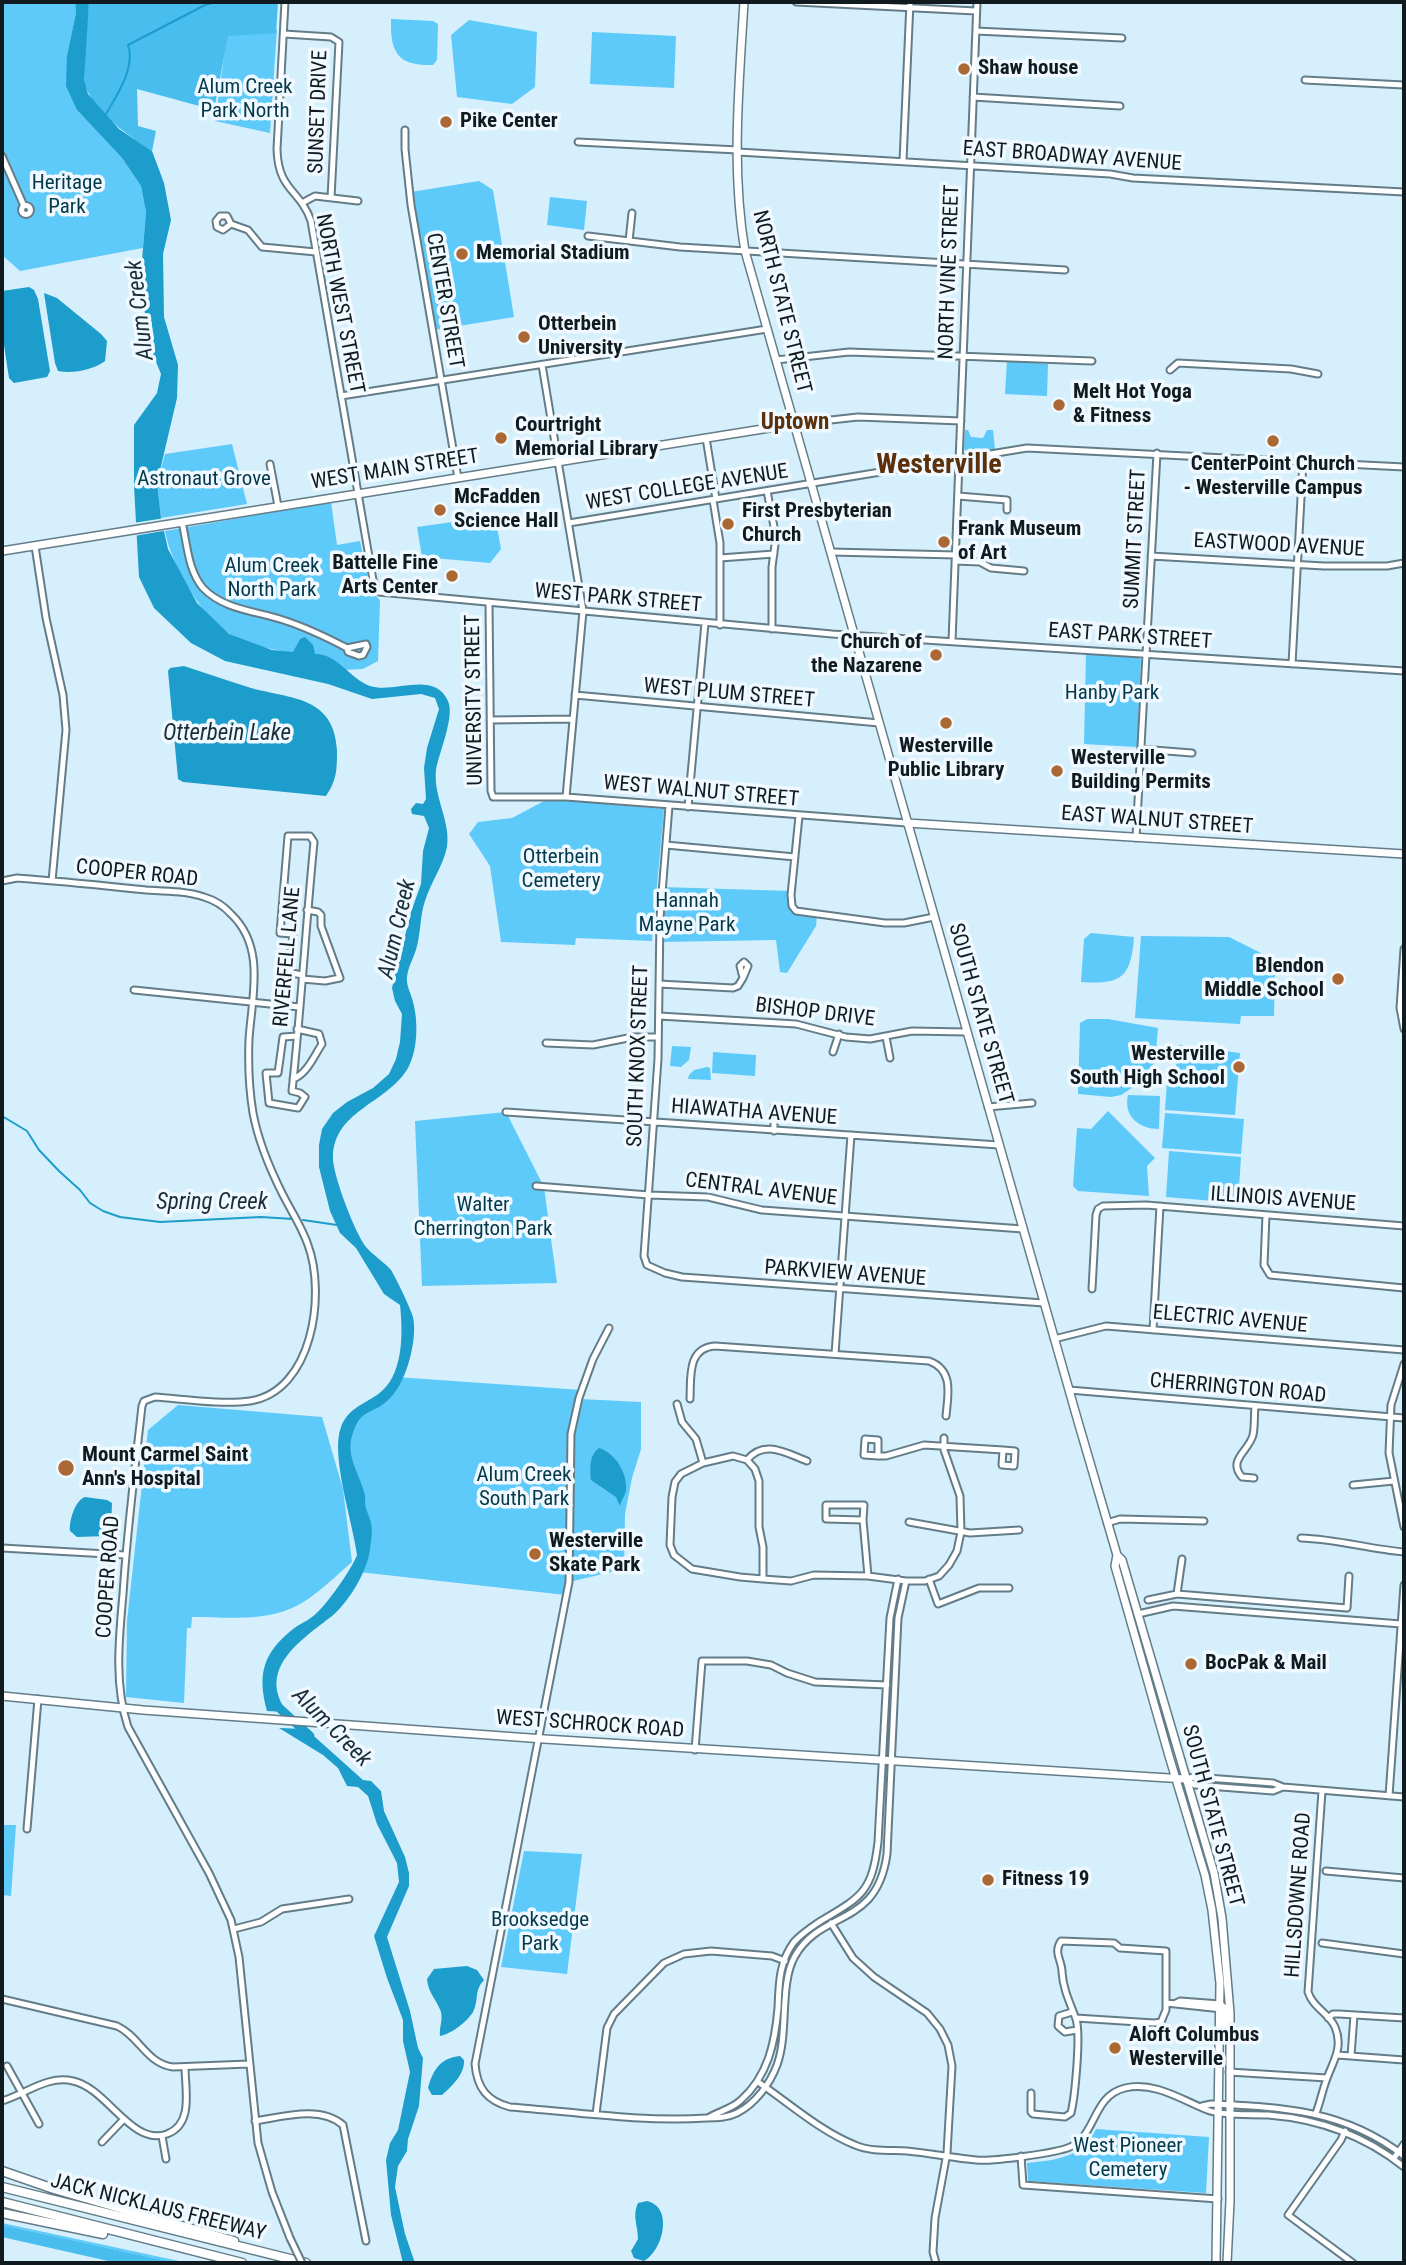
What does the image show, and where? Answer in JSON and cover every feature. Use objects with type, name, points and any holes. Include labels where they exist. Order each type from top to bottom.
[{"type":"highway","points":[[2,2171],[54,2189],[180,2224],[276,2256]]},
{"type":"highway","name":"JACK NICKLAUS FREEWAY","points":[[2,2187],[304,2263]]},
{"type":"highway","name":"JACK NICKLAUS FREEWAY","points":[[2,2202],[242,2263]]},
{"type":"highway","points":[[2,2213],[53,2225]]},
{"type":"highway","points":[[2,2218],[182,2248]]},
{"type":"main road","name":"NORTH STATE STREET","points":[[744,2],[738,211],[745,251],[811,483]]},
{"type":"main road","name":"WEST MAIN STREET","points":[[2,551],[794,424]]},
{"type":"main road","name":"SOUTH STATE STREET","points":[[811,483],[1107,1523],[1118,1576],[1126,1586],[1132,1611],[1154,1670],[1213,1890],[1229,1983],[1218,2108],[1216,2263]]},
{"type":"main road","name":"EAST WALNUT STREET","points":[[907,823],[1404,854]]},
{"type":"main road","name":"SOUTH STATE STREET","points":[[1115,1559],[1122,1560],[1129,1583],[1134,1616],[1157,1712],[1213,1890],[1218,1957],[1230,2045],[1230,2201],[1227,2263]]},
{"type":"main road","name":"WEST SCHROCK ROAD","points":[[2,1696],[122,1708],[538,1739],[1185,1779]]},
{"type":"main road","points":[[1157,1712],[1179,1774],[1185,1779]]},
{"type":"main road","points":[[1218,1957],[1223,1979],[1229,1983]]},
{"type":"street","name":"NORTH WEST STREET","points":[[285,2],[278,158],[284,181],[302,203],[311,221],[373,580],[379,592]]},
{"type":"street","points":[[796,2],[910,4],[976,11]]},
{"type":"street","name":"NORTH VINE STREET","points":[[952,641],[977,2]]},
{"type":"street","points":[[903,161],[910,4]]},
{"type":"street","points":[[976,31],[1122,38]]},
{"type":"street","name":"SUNSET DRIVE","points":[[284,34],[331,37],[339,42],[331,198]]},
{"type":"street","points":[[1306,80],[1404,85]]},
{"type":"street","points":[[973,97],[1120,106]]},
{"type":"street","name":"CENTER STREET","points":[[405,130],[411,205],[458,478]]},
{"type":"street","name":"EAST BROADWAY AVENUE","points":[[578,142],[1110,174],[1133,178],[1404,192]]},
{"type":"street","points":[[2,156],[24,206]]},
{"type":"street","points":[[302,203],[311,197],[358,201]]},
{"type":"street","points":[[629,241],[632,213]]},
{"type":"street","points":[[231,224],[248,230],[262,247],[316,252]]},
{"type":"street","points":[[588,236],[745,251],[1065,270]]},
{"type":"street","points":[[341,396],[767,329]]},
{"type":"street","points":[[776,360],[843,352],[1092,361]]},
{"type":"street","points":[[1170,370],[1178,363],[1290,369],[1318,374]]},
{"type":"street","points":[[542,365],[583,611],[566,797]]},
{"type":"street","points":[[794,424],[858,417],[961,421]]},
{"type":"street","points":[[706,438],[720,558],[720,625]]},
{"type":"street","name":"WEST COLLEGE AVENUE","points":[[569,523],[1033,448],[1404,467]]},
{"type":"street","name":"SUMMIT STREET","points":[[1136,838],[1157,453]]},
{"type":"street","points":[[1292,664],[1303,461]]},
{"type":"street","points":[[270,464],[278,506]]},
{"type":"street","points":[[767,491],[776,528],[772,568],[772,629]]},
{"type":"street","points":[[958,496],[1007,500],[1007,510]]},
{"type":"street","points":[[178,522],[196,577],[215,598],[234,607],[282,620],[347,648]]},
{"type":"street","points":[[35,546],[46,618],[63,695],[66,730],[52,881]]},
{"type":"street","points":[[831,552],[956,558],[980,562],[991,568],[1024,570]]},
{"type":"street","points":[[720,558],[774,554]]},
{"type":"street","name":"EASTWOOD AVENUE","points":[[1152,555],[1360,567],[1404,563]]},
{"type":"street","name":"WEST PARK STREET","points":[[379,592],[720,625],[854,635]]},
{"type":"street","name":"UNIVERSITY STREET","points":[[489,603],[492,796]]},
{"type":"street","points":[[688,807],[705,623]]},
{"type":"street","name":"EAST PARK STREET","points":[[854,635],[1404,671]]},
{"type":"street","name":"WEST PLUM STREET","points":[[575,695],[879,723]]},
{"type":"street","points":[[491,720],[573,719]]},
{"type":"street","points":[[1141,749],[1192,753]]},
{"type":"street","name":"WEST WALNUT STREET","points":[[492,796],[566,797],[907,823]]},
{"type":"street","name":"SOUTH KNOX STREET","points":[[646,1265],[644,1255],[659,1016],[660,918],[669,806]]},
{"type":"street","points":[[799,816],[791,895],[794,909],[799,912],[885,923],[904,923],[934,917]]},
{"type":"street","name":"RIVERFELL LANE","points":[[297,1033],[281,1039],[278,1073],[268,1072],[265,1076],[269,1103],[300,1107],[304,1095],[292,1091],[314,842],[310,836],[302,835],[289,836],[280,933],[293,934],[289,969],[302,977]]},
{"type":"street","points":[[666,845],[795,857]]},
{"type":"street","name":"COOPER ROAD","points":[[2,881],[17,878],[188,894],[216,902],[240,922],[253,950],[255,978],[248,1061],[249,1088],[254,1118],[271,1171],[308,1244],[317,1292],[313,1320],[294,1372],[276,1391],[263,1397],[237,1402],[155,1397],[144,1401],[125,1555],[119,1634],[122,1708],[128,1727],[216,1886],[234,1929],[255,2122],[264,2169],[290,2238],[304,2263]]},
{"type":"street","points":[[302,977],[325,981],[341,978],[321,926],[321,915],[307,910]]},
{"type":"street","points":[[1404,950],[1399,1008],[1404,1029]]},
{"type":"street","points":[[659,984],[733,988],[738,986],[743,978]]},
{"type":"street","points":[[134,990],[299,1007]]},
{"type":"street","name":"BISHOP DRIVE","points":[[659,1016],[796,1024],[858,1039],[886,1037],[912,1031],[967,1032]]},
{"type":"street","points":[[293,1079],[306,1069],[322,1044],[319,1034],[297,1033]]},
{"type":"street","points":[[832,1052],[839,1034]]},
{"type":"street","points":[[546,1043],[593,1045],[633,1037],[658,1037]]},
{"type":"street","points":[[886,1037],[890,1058]]},
{"type":"street","points":[[988,1107],[1032,1103]]},
{"type":"street","points":[[774,1107],[774,1131]]},
{"type":"street","name":"HIAWATHA AVENUE","points":[[506,1112],[999,1145]]},
{"type":"street","points":[[835,1354],[851,1135]]},
{"type":"street","name":"CENTRAL AVENUE","points":[[536,1186],[708,1197],[762,1210],[1023,1229]]},
{"type":"street","name":"ILLINOIS AVENUE","points":[[1092,1289],[1098,1209],[1103,1206],[1160,1206],[1404,1226]]},
{"type":"street","points":[[1153,1330],[1160,1206]]},
{"type":"street","points":[[1266,1215],[1264,1265],[1270,1275],[1276,1278],[1404,1288]]},
{"type":"street","name":"PARKVIEW AVENUE","points":[[646,1265],[682,1277],[1044,1303]]},
{"type":"street","name":"ELECTRIC AVENUE","points":[[1054,1339],[1106,1326],[1404,1350]]},
{"type":"street","points":[[609,1328],[593,1359],[579,1398],[571,1434],[569,1582],[475,2064],[476,2078],[481,2090],[494,2102],[510,2107],[672,2120],[727,2117],[738,2113],[755,2100],[774,2071],[782,2048],[791,1964],[803,1945],[863,1904],[880,1882],[887,1854],[886,1760]]},
{"type":"street","points":[[690,1399],[691,1366],[695,1355],[701,1349],[715,1346],[929,1362],[943,1369],[948,1385],[946,1416]]},
{"type":"street","points":[[1404,1364],[1390,1417],[1390,1453],[1404,1527]]},
{"type":"street","name":"CHERRINGTON ROAD","points":[[1069,1390],[1404,1418]]},
{"type":"street","points":[[677,1404],[682,1422],[696,1439],[703,1463]]},
{"type":"street","points":[[1254,1478],[1242,1477],[1237,1466],[1239,1455],[1252,1437],[1255,1406]]},
{"type":"street","points":[[763,1579],[759,1481],[755,1469],[747,1460],[733,1456],[703,1463],[681,1474],[675,1482],[670,1545],[674,1555],[692,1569],[763,1579],[791,1581],[814,1575],[929,1580],[939,1576],[949,1565],[957,1551],[961,1532],[960,1496],[944,1446],[944,1438]]},
{"type":"street","points":[[878,1456],[894,1455],[917,1446],[1003,1450]]},
{"type":"street","points":[[747,1460],[755,1451],[762,1449],[779,1451],[807,1461]]},
{"type":"street","points":[[1353,1485],[1394,1481]]},
{"type":"street","points":[[863,1520],[825,1519],[826,1505],[864,1506],[868,1576]]},
{"type":"street","points":[[1107,1523],[1120,1520],[1204,1521]]},
{"type":"street","points":[[909,1522],[961,1532],[1019,1530]]},
{"type":"street","points":[[1301,1538],[1333,1539],[1359,1547],[1404,1552]]},
{"type":"street","points":[[2,1548],[125,1555]]},
{"type":"street","points":[[1177,1594],[1182,1559]]},
{"type":"street","points":[[1148,1600],[1177,1594],[1346,1608],[1349,1576]]},
{"type":"street","points":[[708,2118],[740,2102],[758,2082],[772,2046],[783,1960],[797,1939],[859,1897],[871,1879],[876,1865],[886,1760],[890,1618],[898,1579]]},
{"type":"street","points":[[929,1580],[938,1604],[979,1588],[1009,1588]]},
{"type":"street","points":[[890,1685],[900,1605],[906,1581]]},
{"type":"street","points":[[1389,1796],[1404,1585]]},
{"type":"street","points":[[1134,1616],[1173,1606],[1401,1624]]},
{"type":"street","points":[[695,1750],[702,1661],[734,1660],[771,1665],[815,1682],[890,1685]]},
{"type":"street","points":[[27,1829],[38,1699]]},
{"type":"street","points":[[1185,1779],[1197,1786],[1273,1791],[1283,1787],[1404,1797]]},
{"type":"street","name":"HILLSDOWNE ROAD","points":[[1322,1791],[1308,1988],[1313,2003],[1336,2031],[1337,2055]]},
{"type":"street","points":[[1326,1871],[1404,1878]]},
{"type":"street","points":[[234,1929],[261,1922],[282,1909],[349,1899]]},
{"type":"street","points":[[827,1918],[853,1958],[874,1977],[927,2013],[948,2045],[952,2066],[946,2155],[935,2218],[933,2252],[936,2263]]},
{"type":"street","points":[[1031,2093],[1031,2114],[1070,2115],[1077,2030],[1076,2018],[1062,1978],[1058,1944],[1063,1939],[1114,1943],[1120,1948],[1166,1951],[1165,2015],[1158,2023],[1076,2018]]},
{"type":"street","points":[[1322,1943],[1404,1954]]},
{"type":"street","points":[[596,2114],[607,2028],[614,2014],[664,1963],[684,1954],[711,1951],[772,1956],[791,1964]]},
{"type":"street","points":[[2,1999],[117,2026],[133,2036],[151,2058],[161,2065],[185,2067],[249,2064]]},
{"type":"street","points":[[1166,2003],[1174,2004],[1180,2001],[1225,2007]]},
{"type":"street","points":[[1072,2012],[1059,2016],[1058,2026],[1065,2032],[1077,2030]]},
{"type":"street","points":[[1328,2018],[1332,2014],[1404,2018]]},
{"type":"street","points":[[1352,2056],[1354,2015]]},
{"type":"street","points":[[1316,2113],[1337,2055],[1404,2060]]},
{"type":"street","points":[[7,2066],[39,2124]]},
{"type":"street","points":[[2,2101],[50,2081],[75,2081],[91,2088],[124,2119],[145,2134],[162,2136],[176,2129],[184,2118],[185,2067]]},
{"type":"street","points":[[1229,2072],[1327,2078]]},
{"type":"street","points":[[758,2082],[842,2140],[859,2147],[981,2161],[1056,2152],[1079,2142],[1109,2096],[1125,2088],[1138,2087],[1160,2089],[1202,2106],[1292,2109],[1316,2113],[1358,2128],[1401,2154]]},
{"type":"street","points":[[1229,2108],[1291,2117],[1345,2131],[1370,2143],[1404,2167]]},
{"type":"street","points":[[255,2122],[315,2115],[335,2118],[343,2125],[366,2241]]},
{"type":"street","points":[[102,2142],[124,2119]]},
{"type":"street","points":[[1345,2131],[1288,2215],[1353,2263]]},
{"type":"street","points":[[162,2136],[166,2159]]},
{"type":"street","points":[[1394,2158],[1401,2154],[1404,2144]]},
{"type":"street","points":[[1021,2156],[1023,2185],[1218,2199]]},
{"type":"green space","name":"Heritage Park","points":[[2,2],[75,2],[76,13],[67,55],[77,110],[122,158],[141,186],[146,212],[143,248],[20,271],[2,255]]},
{"type":"green space","points":[[391,19],[433,21],[438,24],[437,60],[433,65],[412,63],[398,55],[392,41]]},
{"type":"green space","points":[[469,20],[537,32],[535,87],[512,104],[457,97],[451,35]]},
{"type":"green space","name":"Alum Creek Park North","points":[[277,29],[270,133],[215,121],[227,35]]},
{"type":"green space","points":[[592,32],[676,36],[674,88],[590,84]]},
{"type":"green space","name":"Memorial Stadium","points":[[479,181],[493,190],[514,317],[434,330],[411,192]]},
{"type":"green space","points":[[550,197],[587,201],[584,230],[547,225]]},
{"type":"green space","points":[[1007,361],[1048,364],[1047,396],[1005,394]]},
{"type":"green space","points":[[965,430],[968,430],[971,437],[983,438],[987,430],[993,430],[995,449],[968,453],[964,449]]},
{"type":"green space","name":"Astronaut Grove","points":[[232,444],[247,504],[161,518],[157,483],[165,454]]},
{"type":"green space","name":"Alum Creek North Park","points":[[331,502],[337,545],[360,541],[371,591],[380,600],[378,661],[363,669],[324,671],[300,639],[293,653],[261,647],[231,635],[209,616],[189,589],[173,558],[165,531]]},
{"type":"green space","points":[[495,516],[501,549],[490,563],[422,557],[417,527]]},
{"type":"green space","name":"Hanby Park","points":[[1086,654],[1141,660],[1137,747],[1084,744]]},
{"type":"green space","name":"Otterbein Cemetery","points":[[548,799],[664,809],[652,941],[576,938],[575,945],[501,942],[490,866],[469,834],[478,822],[512,818]]},
{"type":"green space","name":"Hannah Mayne Park","points":[[662,887],[791,891],[794,909],[817,914],[816,926],[787,973],[780,972],[776,940],[659,942]]},
{"type":"green space","points":[[1091,933],[1134,937],[1130,961],[1122,976],[1106,982],[1081,982],[1084,939]]},
{"type":"green space","points":[[1141,936],[1229,937],[1261,953],[1275,971],[1274,1016],[1241,1016],[1240,1024],[1135,1018]]},
{"type":"green space","points":[[1087,1019],[1108,1019],[1158,1028],[1155,1062],[1136,1085],[1121,1095],[1111,1097],[1078,1094],[1080,1023]]},
{"type":"green space","points":[[1179,1045],[1240,1053],[1235,1115],[1165,1110],[1168,1067],[1176,1067]]},
{"type":"green space","points":[[672,1046],[691,1047],[689,1060],[681,1067],[670,1066]]},
{"type":"green space","points":[[713,1052],[756,1055],[755,1076],[712,1073]]},
{"type":"green space","points":[[710,1068],[711,1080],[688,1079],[694,1070]]},
{"type":"green space","points":[[1128,1095],[1160,1096],[1159,1129],[1145,1127],[1134,1120],[1128,1109]]},
{"type":"green space","points":[[1108,1111],[1155,1158],[1147,1166],[1149,1196],[1078,1191],[1073,1186],[1077,1128],[1091,1129]]},
{"type":"green space","name":"Walter Cherrington Park","points":[[506,1112],[544,1187],[557,1283],[422,1286],[415,1121]]},
{"type":"green space","points":[[1165,1113],[1244,1119],[1241,1154],[1162,1148]]},
{"type":"green space","points":[[1169,1151],[1241,1157],[1238,1203],[1166,1197]]},
{"type":"green space","name":"Alum Creek South Park","points":[[396,1377],[582,1390],[580,1399],[641,1402],[641,1449],[625,1514],[624,1569],[569,1582],[566,1595],[359,1572],[346,1436],[356,1412],[384,1396]]},
{"type":"green space","points":[[178,1405],[322,1417],[343,1489],[352,1562],[311,1597],[279,1613],[235,1618],[192,1617],[191,1628],[187,1628],[184,1703],[126,1697],[127,1621],[148,1430]]},
{"type":"green space","points":[[2,1825],[16,1825],[11,1896],[2,1895]]},
{"type":"green space","name":"Brooksedge Park","points":[[524,1851],[582,1854],[567,1974],[501,1967]]},
{"type":"green space","name":"West Pioneer Cemetery","points":[[1096,2129],[1209,2137],[1206,2193],[1028,2181],[1027,2163],[1058,2159],[1076,2152]]},
{"type":"green space","points":[[2,2223],[188,2263],[177,2263]]},
{"type":"shaded area","points":[[89,2],[278,2],[276,33],[228,36],[214,110],[137,89],[138,126],[156,131],[152,151],[110,120],[92,100],[87,89],[84,59]]},
{"type":"shaded area","points":[[2,2225],[177,2263],[117,2263],[2,2237]]},
{"type":"water","points":[[75,2],[89,2],[84,79],[88,94],[119,129],[152,151],[164,183],[171,220],[163,254],[164,317],[178,365],[177,398],[157,483],[168,549],[197,603],[229,634],[272,650],[293,652],[300,639],[305,637],[313,645],[315,654],[337,662],[363,683],[380,688],[413,685],[433,687],[442,692],[450,708],[436,770],[437,790],[447,828],[447,847],[425,901],[417,946],[407,977],[416,1017],[414,1051],[409,1066],[400,1079],[352,1117],[343,1128],[336,1141],[333,1157],[340,1190],[351,1218],[367,1248],[391,1270],[399,1285],[413,1317],[414,1337],[409,1362],[400,1385],[387,1401],[358,1421],[352,1436],[352,1457],[365,1494],[372,1526],[368,1557],[362,1576],[345,1603],[296,1646],[279,1669],[279,1697],[287,1712],[267,1711],[263,1686],[265,1665],[283,1638],[323,1606],[344,1579],[357,1555],[340,1471],[338,1439],[347,1416],[386,1387],[400,1354],[400,1305],[384,1294],[356,1248],[340,1233],[330,1211],[319,1167],[319,1145],[322,1129],[333,1113],[373,1088],[389,1074],[396,1059],[402,1014],[392,988],[411,912],[421,884],[423,851],[429,828],[424,816],[412,814],[411,809],[416,803],[423,804],[426,799],[424,768],[439,709],[435,698],[421,694],[372,699],[328,684],[225,661],[191,643],[154,608],[139,577],[134,486],[134,425],[157,393],[161,374],[150,347],[144,307],[142,260],[146,212],[141,186],[122,158],[77,110],[66,86],[67,55],[76,13]]},
{"type":"water","points":[[29,287],[34,290],[38,299],[50,371],[47,377],[14,383],[9,378],[2,332],[2,291]]},
{"type":"water","points":[[44,293],[57,298],[101,334],[107,341],[105,361],[83,370],[58,371]]},
{"type":"water","name":"Otterbein Lake","points":[[184,666],[251,688],[295,698],[319,710],[328,719],[334,732],[337,750],[336,774],[326,796],[183,782],[178,779],[168,671],[170,668]]},
{"type":"water","points":[[599,1448],[610,1454],[622,1470],[626,1491],[620,1506],[616,1497],[591,1480],[592,1458]]},
{"type":"water","points":[[85,1497],[112,1503],[111,1532],[107,1536],[77,1537],[70,1531],[73,1511]]},
{"type":"water","points":[[279,1728],[306,1729],[363,1780],[371,1781],[381,1791],[384,1811],[405,1857],[409,1886],[387,1937],[423,2058],[419,2106],[408,2139],[407,2151],[398,2166],[395,2187],[405,2234],[415,2263],[403,2263],[391,2215],[386,2160],[390,2143],[398,2130],[410,2072],[403,2041],[403,2020],[374,1936],[399,1882],[397,1863],[377,1824],[368,1796],[358,1787],[347,1786],[338,1768],[323,1755]]},
{"type":"water","points":[[467,1966],[477,1970],[484,1980],[479,1988],[475,2008],[463,2023],[440,2036],[441,2012],[427,1979],[434,1969]]},
{"type":"water","points":[[460,2056],[464,2065],[457,2079],[442,2095],[432,2095],[428,2088],[435,2070],[447,2059]]},
{"type":"water","points":[[647,2201],[661,2212],[663,2230],[656,2248],[644,2261],[634,2258],[631,2251],[638,2239],[636,2208],[638,2203]]},
{"type":"pier","points":[[165,518],[169,530],[134,536],[133,523]]},
{"type":"waterway","points":[[106,114],[127,71],[130,54],[128,45],[205,5],[216,2]]},
{"type":"waterway","name":"Spring Creek","points":[[2,1116],[27,1131],[39,1150],[90,1203],[103,1211],[120,1217],[160,1222],[261,1217],[293,1219]]},
{"type":"waterway","points":[[303,1220],[337,1225]]},
{"type":"waterway","name":"Alum Creek","points":[[276,1705],[310,1736]]},
{"type":"place","name":"Shaw house","points":[[964,69]]},
{"type":"place","name":"Pike Center","points":[[446,122]]},
{"type":"place","name":"Memorial Stadium","points":[[462,254]]},
{"type":"place","name":"Otterbein University","points":[[524,337]]},
{"type":"place","name":"Melt Hot Yoga & Fitness","points":[[1059,405]]},
{"type":"place","name":"Courtright Memorial Library","points":[[501,438]]},
{"type":"place","name":"CenterPoint Church - Westerville Campus","points":[[1273,441]]},
{"type":"place","name":"McFadden Science Hall","points":[[440,510]]},
{"type":"place","name":"First Presbyterian Church","points":[[728,524]]},
{"type":"place","name":"Frank Museum of Art","points":[[944,542]]},
{"type":"place","name":"Battelle Fine Arts Center","points":[[452,576]]},
{"type":"place","name":"Church of the Nazarene","points":[[936,655]]},
{"type":"place","name":"Westerville Public Library","points":[[946,723]]},
{"type":"place","name":"Westerville Building Permits","points":[[1057,771]]},
{"type":"place","name":"Blendon Middle School","points":[[1338,979]]},
{"type":"place","name":"Westerville South High School","points":[[1239,1067]]},
{"type":"place","name":"Mount Carmel Saint Ann's Hospital","points":[[66,1468]]},
{"type":"place","name":"Westerville Skate Park","points":[[535,1554]]},
{"type":"place","name":"BocPak & Mail","points":[[1191,1664]]},
{"type":"place","name":"Fitness 19","points":[[988,1880]]},
{"type":"place","name":"Aloft Columbus Westerville","points":[[1115,2048]]},
{"type":"district","name":"Uptown","points":[[795,423]]},
{"type":"district","name":"Westerville","points":[[939,466]]}]
